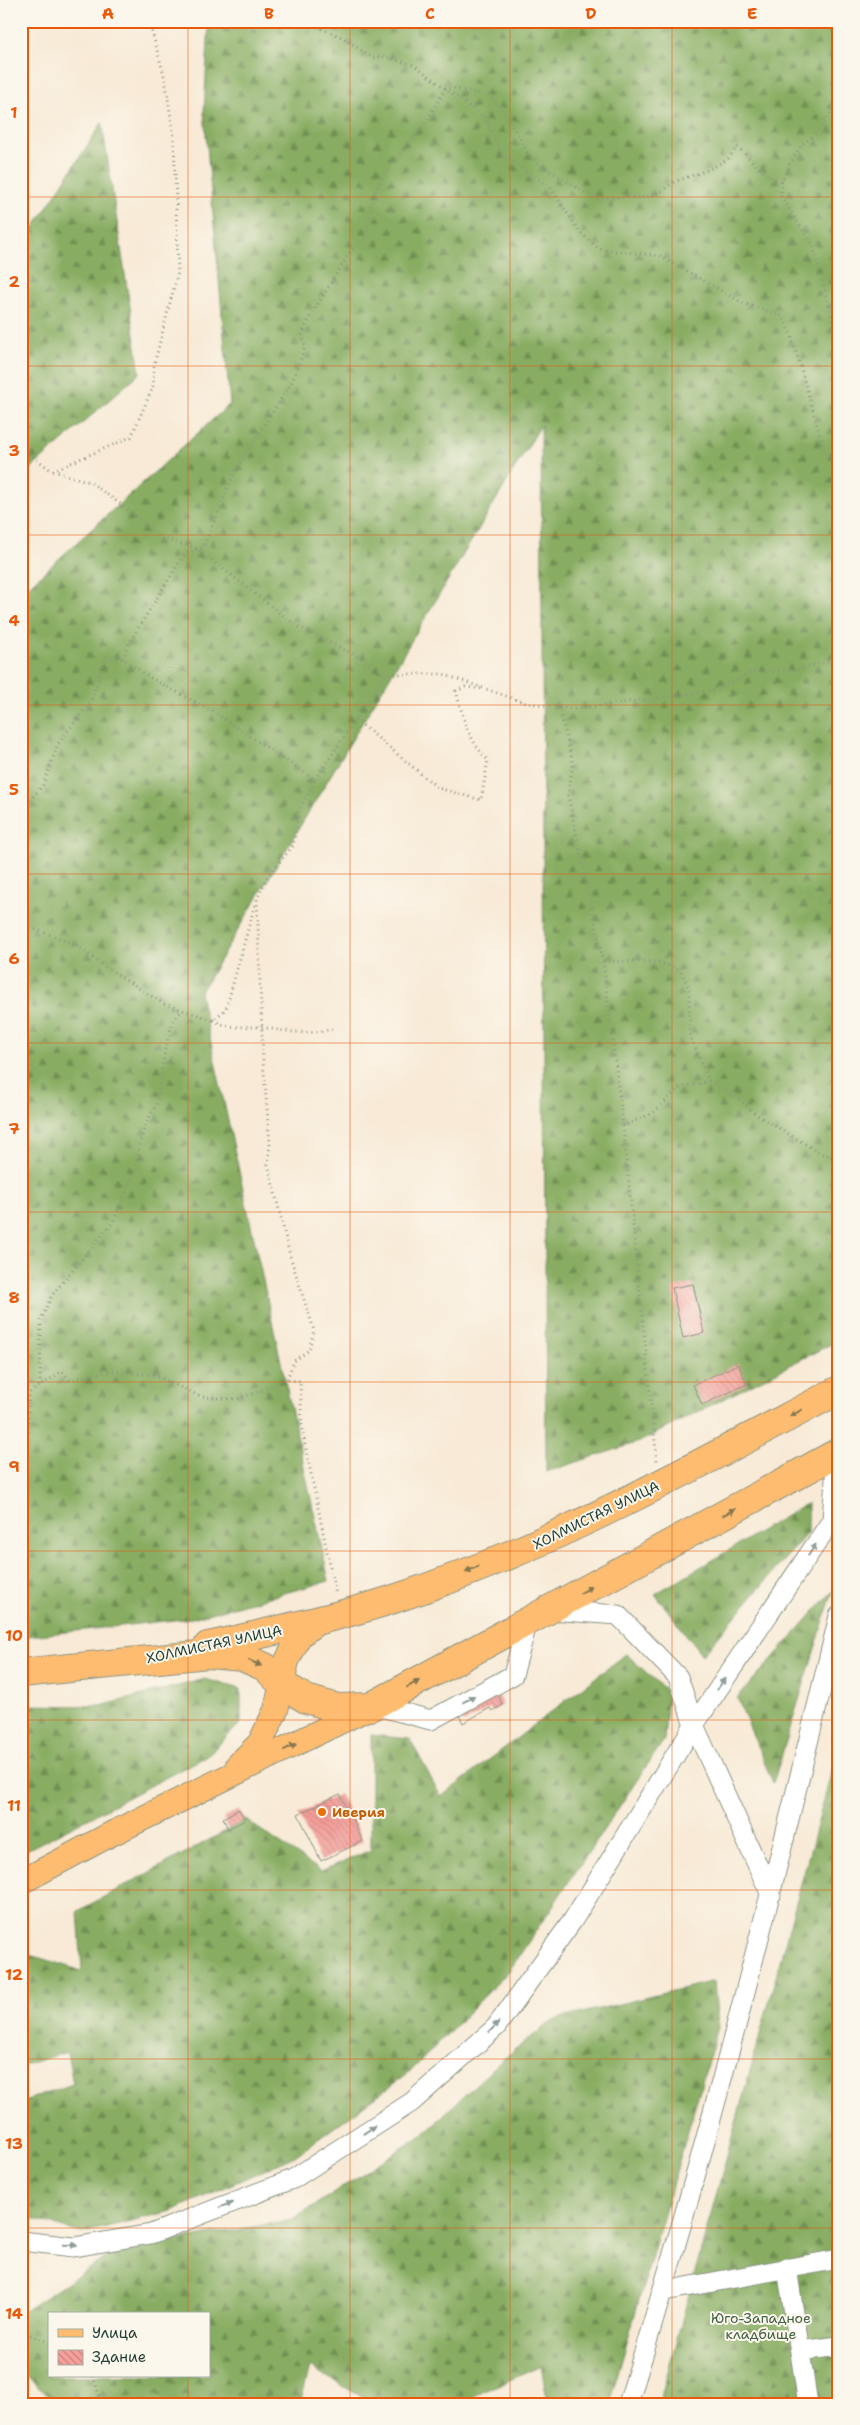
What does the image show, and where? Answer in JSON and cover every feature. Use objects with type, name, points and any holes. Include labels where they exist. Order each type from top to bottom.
[{"type":"highway","name":"ХОЛМИСТАЯ УЛИЦА","points":[[138,1661],[330,1618],[392,1599],[518,1552],[608,1512],[839,1390]]},
{"type":"highway","name":"ХОЛМИСТАЯ УЛИЦА","points":[[138,1661],[208,1654],[242,1657],[265,1667],[282,1684],[306,1699],[337,1708],[372,1706],[838,1452]]},
{"type":"highway","points":[[21,1674],[138,1661]]},
{"type":"main road","points":[[199,1791],[238,1764],[260,1743],[276,1710],[287,1661],[299,1636],[330,1618]]},
{"type":"main road","points":[[21,1882],[113,1833],[372,1706]]},
{"type":"lane","points":[[21,2241],[74,2246],[151,2234],[293,2179],[412,2102],[496,2027],[573,1920],[694,1725],[836,1523],[838,1452]]},
{"type":"lane","points":[[372,1706],[431,1720],[513,1675],[539,1616],[618,1615],[678,1677],[694,1725],[771,1895]]},
{"type":"lane","points":[[628,2404],[664,2290],[771,1895],[839,1616]]},
{"type":"lane","points":[[664,2290],[839,2259]]},
{"type":"lane","points":[[787,2268],[808,2404]]},
{"type":"lane","points":[[800,2351],[839,2346]]},
{"type":"path","points":[[52,471],[130,437],[153,387],[156,357],[178,272],[174,137],[165,79],[149,21]]},
{"type":"path","points":[[303,21],[342,37],[373,58],[382,56],[414,65],[446,87],[486,118],[502,155],[550,187],[579,231],[599,248],[660,256],[743,303],[782,316],[792,337],[824,450],[839,483]]},
{"type":"path","points":[[446,87],[490,95],[533,158],[594,198],[645,197],[659,193],[674,182],[710,169],[728,159],[737,147],[751,157],[762,171],[774,180],[782,181]]},
{"type":"path","points":[[123,659],[129,643],[186,552],[203,548],[235,471],[293,380],[305,346],[302,334],[310,317],[350,252],[366,238],[371,206],[382,176],[424,124],[446,87]]},
{"type":"path","points":[[839,100],[820,130],[799,150],[782,181],[781,196],[814,246],[839,345]]},
{"type":"path","points":[[21,447],[52,471],[90,482],[127,509],[160,538],[198,549],[295,625],[354,654],[386,674],[442,674],[526,703],[576,709],[716,690],[754,671],[790,671],[839,659]]},
{"type":"path","points":[[22,809],[43,785],[58,744],[91,701],[106,657],[123,659],[151,678],[212,711],[316,780]]},
{"type":"path","points":[[213,1020],[226,1009],[257,899],[268,875],[293,846],[300,810],[316,780],[386,674]]},
{"type":"path","points":[[355,720],[438,788],[481,800],[488,760],[476,749],[466,727],[456,691],[465,687],[488,689]]},
{"type":"path","points":[[559,707],[573,764],[568,795],[603,961],[624,1126],[660,1484]]},
{"type":"path","points":[[257,899],[262,1028],[270,1144],[268,1164],[290,1256],[314,1330],[309,1350],[294,1361],[287,1379]]},
{"type":"path","points":[[21,924],[75,944],[107,968],[164,1004],[213,1020],[228,1028],[262,1028],[298,1033],[317,1033],[332,1029]]},
{"type":"path","points":[[603,961],[659,962],[680,970],[689,988],[690,1036],[708,1081],[735,1096],[757,1115],[820,1153],[839,1158]]},
{"type":"path","points":[[40,1386],[41,1320],[52,1294],[113,1222],[136,1169],[146,1123],[157,1103],[165,1050],[173,1021],[182,1010]]},
{"type":"path","points":[[624,1126],[653,1113],[679,1088],[708,1081]]},
{"type":"path","points":[[21,1439],[28,1432],[28,1394],[62,1372],[70,1380],[109,1371],[154,1375],[202,1397],[236,1399],[266,1389],[281,1379],[300,1380],[302,1430],[330,1618]]},
{"type":"path","points":[[21,2331],[48,2342]]},
{"type":"path","points":[[94,2378],[102,2404]]},
{"type":"green space","points":[[209,21],[839,21],[839,1340],[639,1442],[546,1472],[541,425],[200,993],[329,1581],[192,1618],[21,1637],[21,593],[230,404],[204,112]]},
{"type":"green space","points":[[102,123],[140,373],[21,477],[21,247]]},
{"type":"green space","points":[[808,1503],[808,1532],[702,1655],[655,1594]]},
{"type":"green space","points":[[833,1591],[773,1783],[737,1698]]},
{"type":"green space","points":[[626,1654],[668,1692],[664,1740],[509,1971],[411,2071],[295,2156],[172,2211],[82,2233],[21,2216],[21,2102],[73,2084],[67,2052],[21,2066],[21,1952],[82,1971],[78,1911],[246,1820],[321,1871],[371,1850],[371,1735],[410,1739],[441,1797]]},
{"type":"green space","points":[[205,1679],[241,1689],[241,1723],[207,1756],[21,1853],[21,1705],[100,1706]]},
{"type":"green space","name":"Юго-Западное кладбище","points":[[839,1745],[839,2404],[659,2404]]},
{"type":"green space","points":[[714,1981],[718,2027],[609,2404],[548,2404],[541,2366],[456,2404],[374,2404],[310,2367],[300,2404],[58,2404],[21,2372],[21,2313],[116,2251],[292,2220],[422,2135],[502,2060],[553,2020]]},
{"type":"building","points":[[693,1284],[704,1333],[683,1338],[672,1288]]},
{"type":"building","points":[[738,1364],[747,1384],[702,1405],[693,1385]]},
{"type":"building","points":[[495,1689],[503,1705],[492,1711],[490,1708],[463,1723],[458,1713]]},
{"type":"building","points":[[340,1794],[363,1841],[321,1861],[298,1814]]},
{"type":"building","points":[[239,1809],[245,1820],[228,1829],[223,1818]]},
{"type":"railway","points":[[21,2395],[32,2404]]},
{"type":"place","name":"Иверия","points":[[322,1812]]}]
